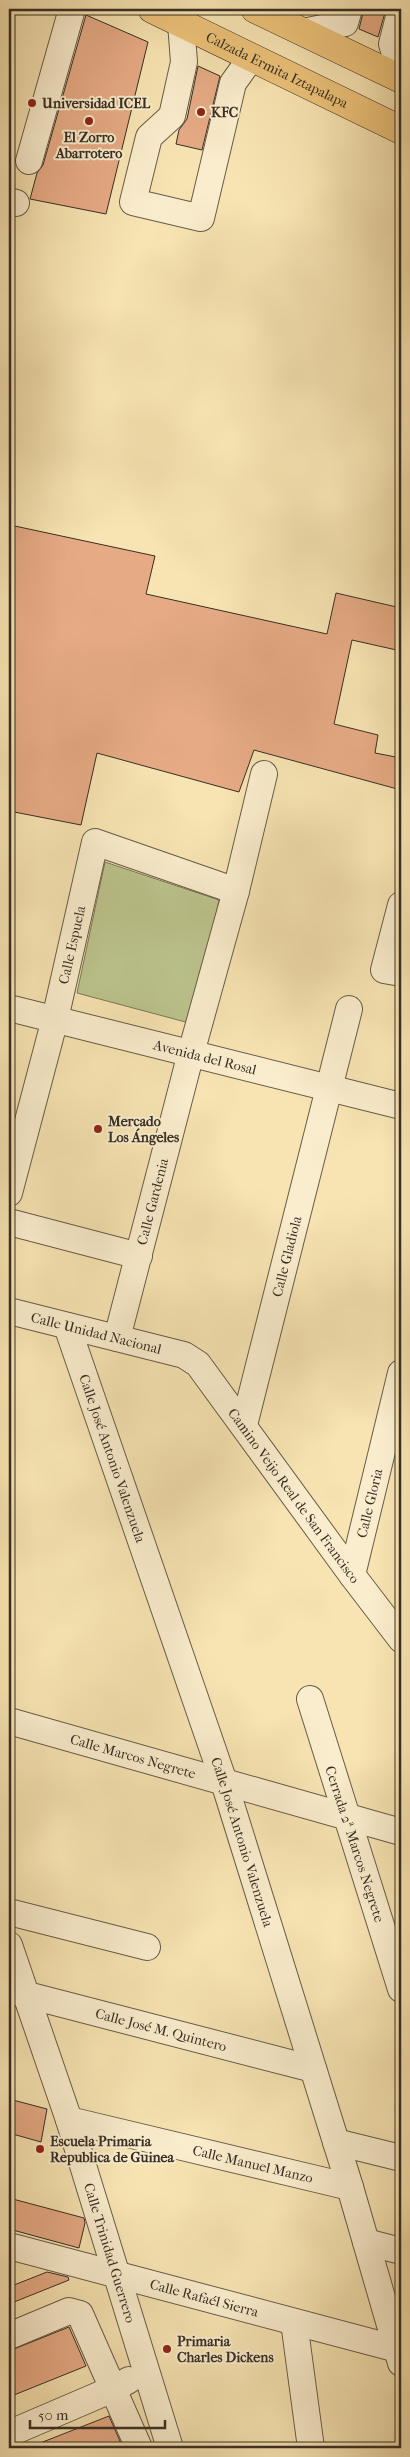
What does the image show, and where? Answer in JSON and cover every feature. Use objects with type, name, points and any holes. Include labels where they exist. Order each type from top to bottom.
[{"type":"main road","name":"Calzada Ermita Iztapalapa","points":[[152,9],[401,130]]},
{"type":"main road","points":[[255,9],[292,21],[401,79]]},
{"type":"street","points":[[29,161],[72,9]]},
{"type":"street","points":[[292,21],[345,22],[350,9]]},
{"type":"street","points":[[401,9],[392,44],[401,74]]},
{"type":"street","points":[[181,23],[184,62],[172,116],[149,137],[133,202],[201,218],[233,84],[251,58]]},
{"type":"street","name":"Calle Gardenia","points":[[118,1338],[191,1053],[236,891],[264,774]]},
{"type":"street","name":"Calle Espuela","points":[[9,1194],[54,1019],[94,842],[236,891]]},
{"type":"street","points":[[401,904],[384,970],[401,973]]},
{"type":"street","name":"Avenida del Rosal","points":[[9,1008],[401,1106]]},
{"type":"street","name":"Calle Gladiola","points":[[244,1425],[349,1009]]},
{"type":"street","points":[[9,1222],[139,1256]]},
{"type":"street","name":"Calle Unidad Nacional","points":[[9,1311],[184,1355]]},
{"type":"street","name":"Calle José Antonio Valenzuela","points":[[67,1326],[224,1782],[400,2354]]},
{"type":"street","name":"Camino Veijo Real de San Francisco","points":[[184,1355],[198,1364],[352,1576],[401,1639]]},
{"type":"street","name":"Calle Gloria","points":[[352,1576],[401,1373]]},
{"type":"street","name":"Cerrada 2ª Marcos Negrete","points":[[310,1699],[401,1989]]},
{"type":"street","name":"Calle Marcos Negrete","points":[[9,1721],[401,1832]]},
{"type":"street","points":[[9,1912],[147,1947]]},
{"type":"street","name":"Calle Trinidad Guerrero","points":[[9,1945],[16,1992],[69,2120],[170,2448]]},
{"type":"street","name":"Calle José M. Quintero","points":[[16,1992],[313,2069]]},
{"type":"street","name":"Calle Manuel Manzo","points":[[69,2120],[350,2187]]},
{"type":"street","points":[[336,2142],[401,2158]]},
{"type":"street","points":[[366,2242],[401,2251]]},
{"type":"street","name":"Calle Rafaél Sierra","points":[[9,2246],[294,2322],[400,2354]]},
{"type":"street","points":[[9,2336],[69,2312],[80,2314],[140,2448]]},
{"type":"street","points":[[294,2322],[311,2448]]},
{"type":"street","points":[[15,2432],[146,2373]]},
{"type":"green space","points":[[105,862],[219,900],[193,1024],[77,993]]},
{"type":"building","points":[[364,9],[386,9],[378,37],[359,29]]},
{"type":"building","name":"El Zorro Abarrotero","points":[[86,15],[148,42],[106,214],[30,199],[37,173],[43,165]]},
{"type":"building","name":"KFC","points":[[198,66],[220,76],[202,150],[176,144],[179,130],[187,119]]},
{"type":"building","points":[[10,525],[155,556],[146,594],[327,634],[336,593],[401,608],[401,651],[352,640],[334,724],[378,735],[375,753],[401,758],[401,790],[254,750],[239,792],[97,753],[81,825],[9,811]]},
{"type":"building","points":[[9,2099],[47,2109],[41,2142],[9,2133]]},
{"type":"building","points":[[9,2198],[84,2218],[85,2223],[79,2248],[9,2229]]},
{"type":"building","points":[[47,2272],[68,2277],[69,2280],[9,2304],[9,2287]]},
{"type":"building","points":[[69,2327],[86,2366],[9,2397],[9,2351]]},
{"type":"building","points":[[109,2416],[123,2448],[30,2447]]},
{"type":"place","name":"Universidad ICEL","points":[[32,103]]},
{"type":"place","name":"KFC","points":[[201,112]]},
{"type":"place","name":"El Zorro Abarrotero","points":[[89,121]]},
{"type":"place","name":"Mercado Los Ángeles","points":[[98,1129]]},
{"type":"place","name":"Escuela Primaria Republica de Guinea","points":[[40,2149]]},
{"type":"place","name":"Primaria Charles Dickens","points":[[167,2349]]}]
